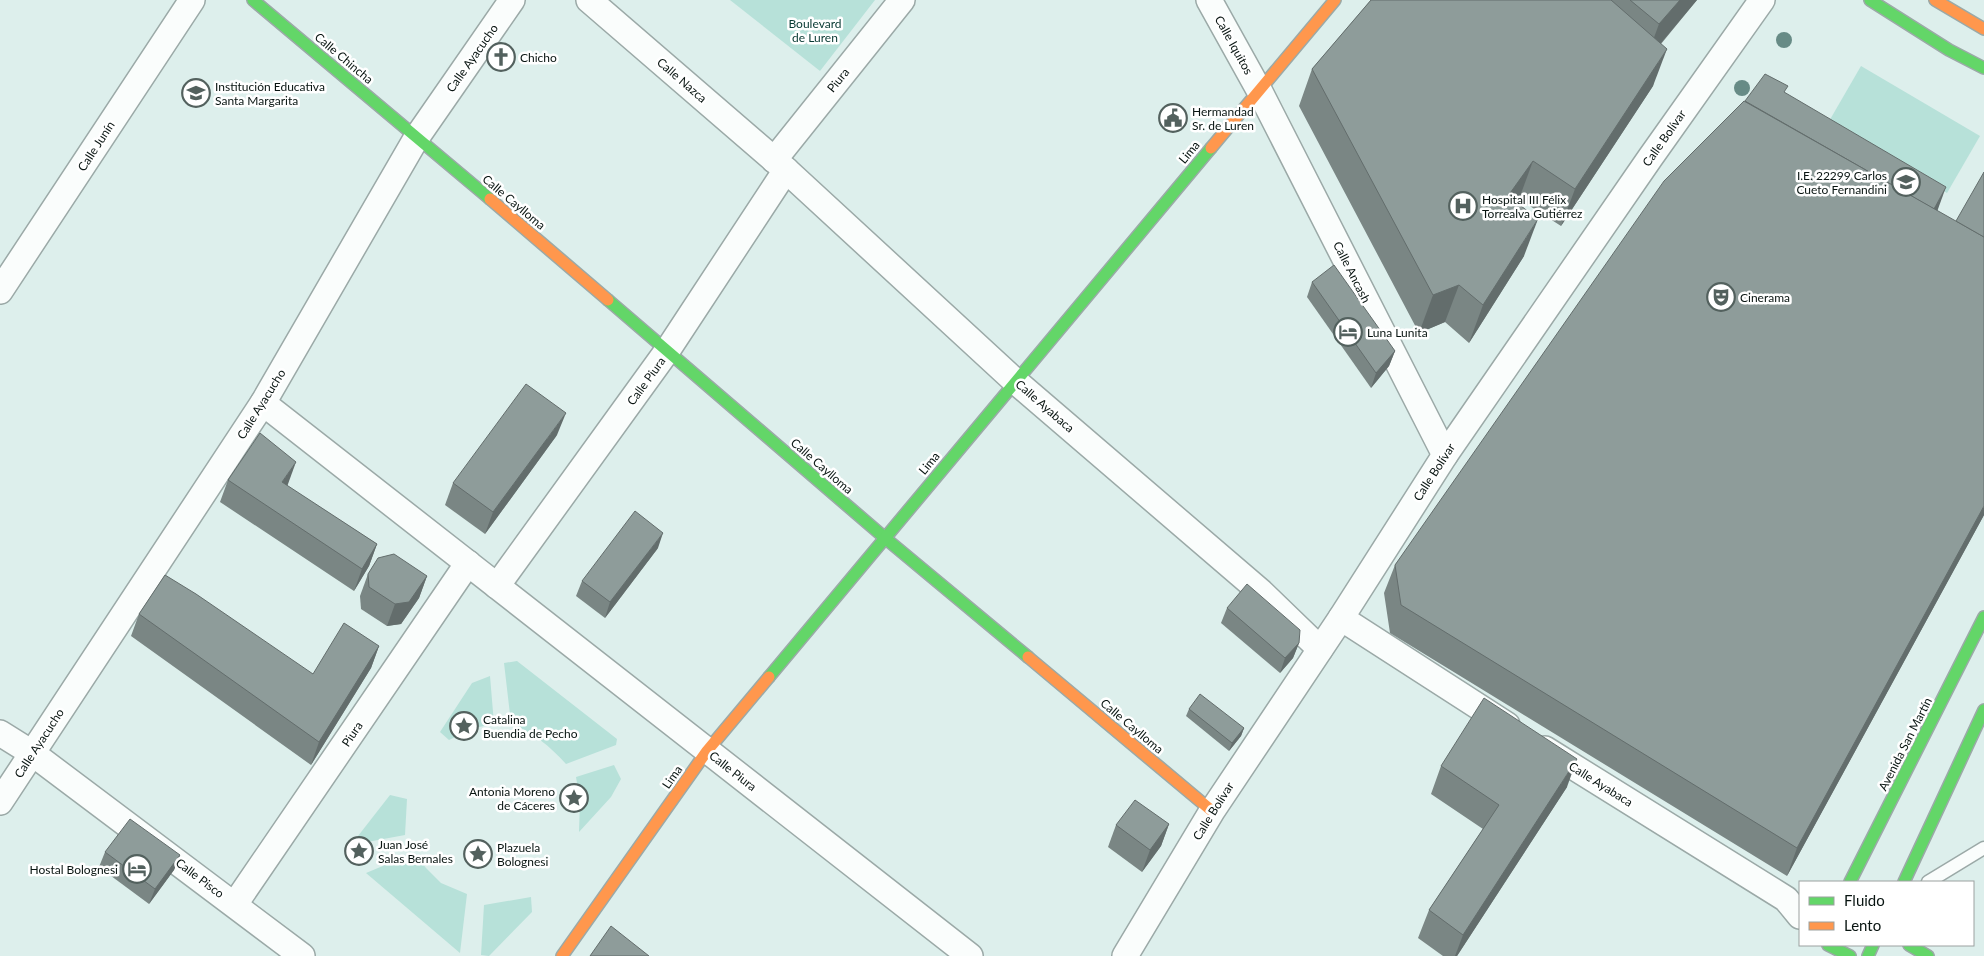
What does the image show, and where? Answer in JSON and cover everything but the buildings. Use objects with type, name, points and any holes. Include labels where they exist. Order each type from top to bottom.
[{"type":"street","name":"Calle Junín","points":[[0,292],[192,0]]},
{"type":"street","name":"Calle Chincha","points":[[253,0],[417,138]]},
{"type":"street","name":"Calle Ayacucho","points":[[0,802],[263,403],[417,138],[512,0]]},
{"type":"street","name":"Calle Nazca","points":[[589,0],[780,165]]},
{"type":"street","name":"Piura","points":[[780,165],[902,0]]},
{"type":"street","name":"Calle Iquitos","points":[[1209,0],[1259,90]]},
{"type":"street","name":"Lima","points":[[562,956],[707,751],[1335,0]]},
{"type":"street","name":"Calle Bolívar","points":[[1125,956],[1212,811],[1341,618],[1445,455],[1650,158],[1762,0]]},
{"type":"street","points":[[1870,0],[1949,50],[1984,68]]},
{"type":"street","points":[[1935,0],[1984,29]]},
{"type":"street","name":"Calle Ancash","points":[[1259,90],[1445,455]]},
{"type":"street","name":"Calle Caylloma","points":[[417,138],[668,351],[884,538],[1212,811]]},
{"type":"street","name":"Calle Piura","points":[[497,586],[668,351],[780,165]]},
{"type":"street","name":"Calle Ayabaca","points":[[780,165],[1016,381],[1261,592],[1320,649]]},
{"type":"street","name":"Calle Piura","points":[[263,403],[970,956]]},
{"type":"street","name":"Piura","points":[[235,904],[468,564]]},
{"type":"street","name":"Calle Ayabaca","points":[[1341,618],[1562,761],[1796,906]]},
{"type":"street","name":"Avenida San Martín","points":[[1851,881],[1984,618]]},
{"type":"street","points":[[1904,881],[1984,710]]},
{"type":"street","name":"Calle Pisco","points":[[0,733],[32,753],[302,956]]},
{"type":"street","points":[[1911,946],[1928,956]]},
{"type":"street","points":[[1823,947],[1850,956]]},
{"type":"lane","points":[[1930,881],[1984,848]]},
{"type":"green space","name":"Boulevard de Luren","points":[[730,0],[875,0],[820,71]]},
{"type":"green space","points":[[1861,66],[1980,136],[1947,193],[1828,123]]},
{"type":"green space","points":[[517,661],[617,739],[616,745],[566,764],[541,740],[511,723],[504,663]]},
{"type":"green space","points":[[490,676],[494,724],[474,728],[449,740],[440,732],[472,683]]},
{"type":"green space","points":[[614,765],[621,779],[611,797],[579,832],[580,801],[576,777]]},
{"type":"green space","points":[[390,795],[407,799],[405,835],[351,845]]},
{"type":"green space","points":[[414,853],[441,883],[467,894],[460,953],[366,873]]},
{"type":"green space","points":[[531,897],[532,912],[489,956],[481,955],[484,905]]},
{"type":"traffic: fast","points":[[253,0],[490,199]]},
{"type":"traffic: fast","points":[[1870,0],[1949,50],[1984,68]]},
{"type":"traffic: fast","points":[[769,677],[1211,148]]},
{"type":"traffic: fast","points":[[608,300],[885,538],[1028,657]]},
{"type":"traffic: fast","points":[[1851,881],[1984,617]]},
{"type":"traffic: fast","points":[[1904,881],[1984,710]]},
{"type":"traffic: fast","points":[[1830,946],[1850,956]]},
{"type":"traffic: fast","points":[[1868,956],[1873,946]]},
{"type":"traffic: fast","points":[[1911,946],[1928,956]]},
{"type":"traffic: slow","points":[[1211,148],[1335,0]]},
{"type":"traffic: slow","points":[[1935,0],[1984,29]]},
{"type":"traffic: slow","points":[[490,199],[608,300]]},
{"type":"traffic: slow","points":[[1028,657],[1212,811]]},
{"type":"traffic: slow","points":[[562,956],[707,751],[769,677]]},
{"type":"place","name":"Chicho","points":[[501,57]]},
{"type":"place","name":"Institución Educativa Santa Margarita","points":[[196,93]]},
{"type":"place","name":"Hermandad Sr. de Luren","points":[[1173,118]]},
{"type":"place","name":"I.E. 22299 Carlos Cueto Fernandini","points":[[1906,182]]},
{"type":"place","name":"Hospital III Félix Torrealva Gutiérrez","points":[[1463,206]]},
{"type":"place","name":"Cinerama","points":[[1721,297]]},
{"type":"place","name":"Luna Lunita","points":[[1348,332]]},
{"type":"place","name":"Catalina Buendia de Pecho","points":[[464,726]]},
{"type":"place","name":"Antonia Moreno de Cáceres","points":[[574,798]]},
{"type":"place","name":"Juan José Salas Bernales","points":[[359,851]]},
{"type":"place","name":"Plazuela Bolognesi","points":[[478,854]]},
{"type":"place","name":"Hostal Bolognesi","points":[[137,869]]}]
